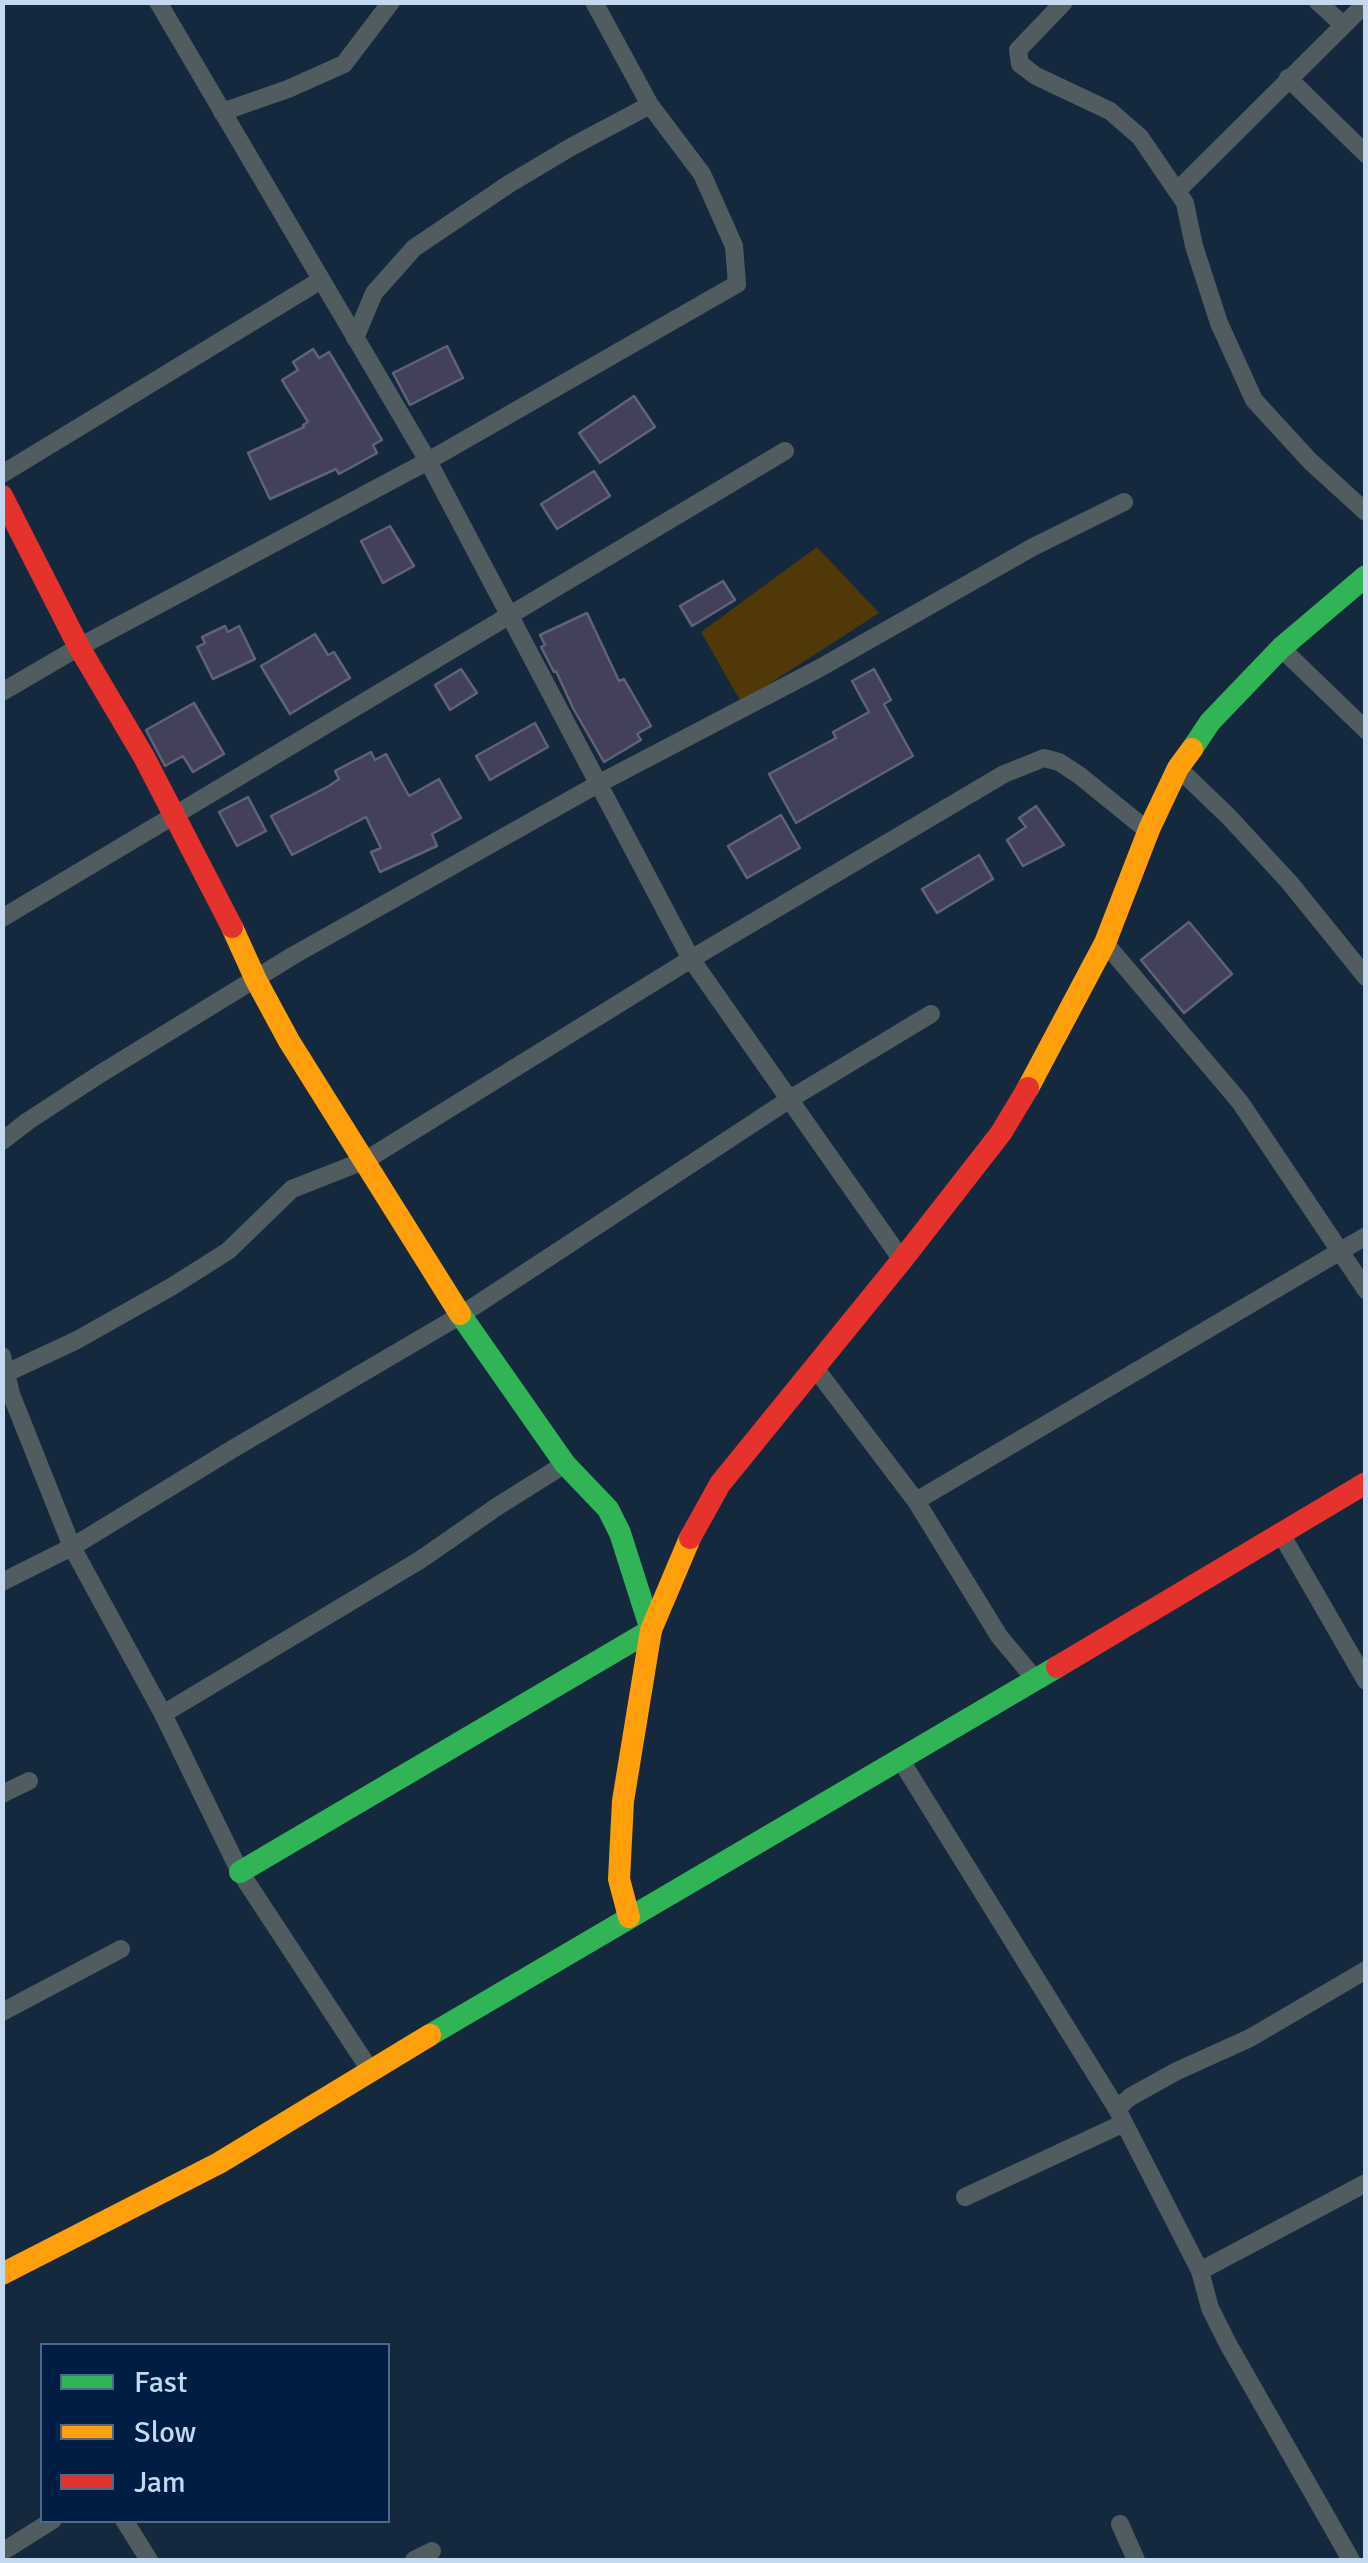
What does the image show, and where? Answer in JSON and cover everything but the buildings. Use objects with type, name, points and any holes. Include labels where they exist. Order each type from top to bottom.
[{"type":"street","points":[[158,2],[428,461],[690,959],[902,1260]]},
{"type":"street","points":[[222,112],[344,64],[391,2]]},
{"type":"street","points":[[2,692],[428,461],[737,284],[734,246],[702,174],[650,106],[594,2]]},
{"type":"street","points":[[1064,2],[1018,50],[1020,64],[1036,76],[1110,111],[1140,137],[1185,203],[1194,246],[1219,322],[1254,400],[1310,461],[1366,512]]},
{"type":"street","points":[[1318,2],[1343,25]]},
{"type":"street","points":[[1178,190],[1366,3]]},
{"type":"street","points":[[1288,78],[1366,154]]},
{"type":"street","points":[[355,338],[374,293],[414,248],[525,174],[650,106]]},
{"type":"street","points":[[2,474],[321,280]]},
{"type":"street","points":[[2,918],[785,451]]},
{"type":"street","points":[[2,496],[79,647],[144,757],[289,1041],[461,1315],[566,1464],[608,1509],[620,1533],[651,1630]]},
{"type":"street","points":[[2,1141],[100,1074],[294,955],[598,784],[818,669],[1033,547],[1124,502]]},
{"type":"street","points":[[629,1918],[619,1879],[623,1801],[651,1630],[685,1547],[720,1484],[902,1260],[1020,1104],[1105,943],[1148,831],[1178,768],[1210,722],[1281,648],[1366,576]]},
{"type":"street","points":[[1281,648],[1366,730]]},
{"type":"street","points":[[370,2070],[240,1872],[164,1714],[72,1547],[4,1368],[77,1340],[126,1314],[228,1251],[292,1189],[366,1160],[690,959],[1004,774],[1044,758],[1058,762],[1148,831]]},
{"type":"street","points":[[1178,768],[1290,883],[1366,977]]},
{"type":"street","points":[[1105,943],[1240,1102],[1366,1290]]},
{"type":"street","points":[[2,1582],[72,1547],[461,1315],[790,1100],[930,1014]]},
{"type":"street","points":[[916,1500],[1366,1236]]},
{"type":"street","points":[[815,1368],[916,1500],[999,1636],[1034,1678]]},
{"type":"street","points":[[164,1714],[420,1560],[566,1464]]},
{"type":"street","points":[[2,2274],[220,2164],[370,2070],[790,1826],[1366,1482]]},
{"type":"street","points":[[1280,1532],[1366,1681]]},
{"type":"street","points":[[240,1872],[651,1630]]},
{"type":"street","points":[[900,1759],[1120,2116],[1200,2271],[1210,2308],[1228,2344],[1351,2560]]},
{"type":"street","points":[[2,1794],[28,1781]]},
{"type":"street","points":[[2,2012],[121,1949]]},
{"type":"street","points":[[965,2197],[1120,2116],[1130,2097],[1250,2038],[1366,1970]]},
{"type":"street","points":[[1200,2271],[1366,2183]]},
{"type":"street","points":[[2,2552],[48,2523]]},
{"type":"street","points":[[126,2523],[150,2560]]},
{"type":"street","points":[[1120,2524],[1136,2560]]},
{"type":"street","points":[[414,2560],[432,2551]]},
{"type":"shaded area","points":[[817,547],[879,613],[741,702],[701,632]]},
{"type":"traffic: fast","points":[[1192,749],[1210,722],[1281,648],[1366,576]]},
{"type":"traffic: fast","points":[[240,1872],[651,1630],[620,1533],[608,1509],[565,1464],[460,1314]]},
{"type":"traffic: fast","points":[[430,2035],[1057,1667]]},
{"type":"traffic: slow","points":[[1028,1088],[1105,943],[1150,827],[1178,768],[1192,749]]},
{"type":"traffic: slow","points":[[232,927],[289,1041],[460,1314]]},
{"type":"traffic: slow","points":[[629,1917],[619,1879],[623,1801],[651,1630],[690,1538]]},
{"type":"traffic: slow","points":[[2,2274],[219,2163],[430,2035]]},
{"type":"traffic: jam","points":[[2,496],[79,647],[144,757],[232,927]]},
{"type":"traffic: jam","points":[[690,1538],[720,1484],[1001,1133],[1028,1088]]},
{"type":"traffic: jam","points":[[1057,1667],[1366,1483]]}]
